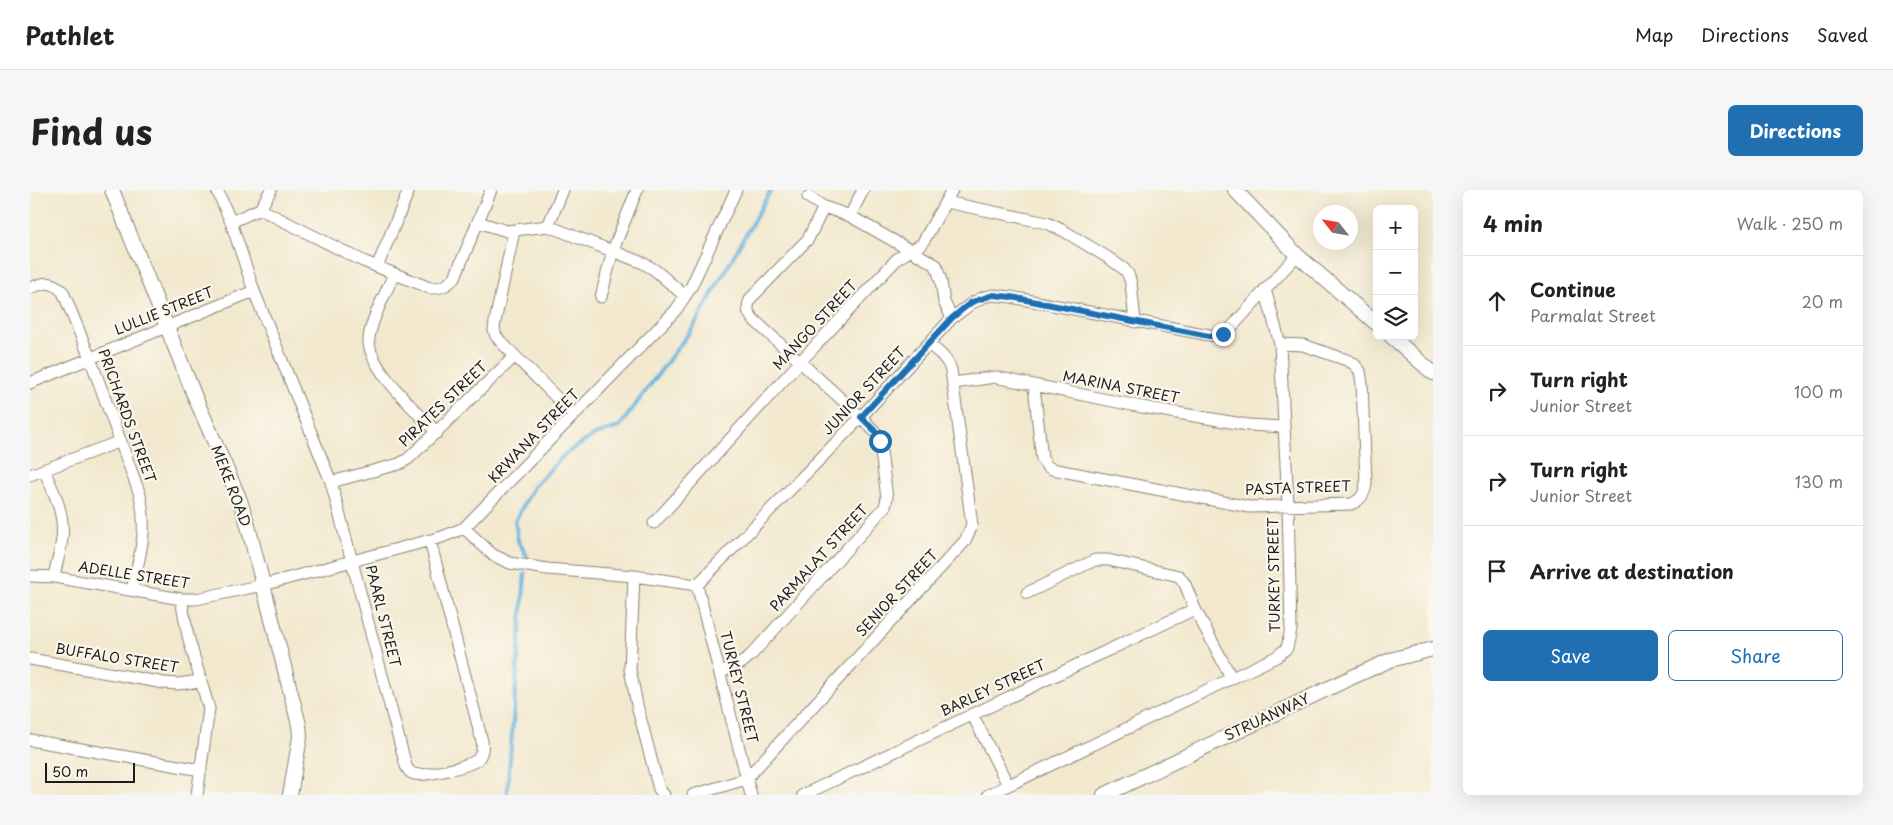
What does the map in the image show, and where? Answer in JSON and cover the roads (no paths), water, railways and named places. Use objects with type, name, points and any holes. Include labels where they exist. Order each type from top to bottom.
[{"type":"street","name":"MEKE ROAD","points":[[112,190],[239,498],[299,725],[300,737],[290,795]]},
{"type":"street","name":"PAARL STREET","points":[[217,190],[254,290],[332,482],[406,766],[410,773],[416,775],[427,775],[470,763],[477,760],[483,748],[430,541]]},
{"type":"street","points":[[230,222],[260,209],[271,190]]},
{"type":"street","points":[[377,267],[409,190]]},
{"type":"street","points":[[260,209],[377,267],[430,288],[442,288],[449,285],[455,277],[491,190]]},
{"type":"street","points":[[548,226],[564,190]]},
{"type":"street","points":[[601,298],[613,250],[638,190]]},
{"type":"street","name":"KRWANA STREET","points":[[263,585],[430,541],[464,528],[676,310],[685,296],[736,190]]},
{"type":"street","points":[[850,216],[863,190]]},
{"type":"street","name":"MANGO STREET","points":[[654,523],[800,362],[898,258],[922,244],[952,190]]},
{"type":"street","points":[[1235,190],[1298,255],[1373,321]]},
{"type":"street","points":[[808,197],[824,208],[850,216],[936,265],[942,281],[944,302],[952,318]]},
{"type":"street","points":[[946,202],[1047,224],[1064,231],[1107,258],[1124,269],[1128,274],[1131,283],[1135,322]]},
{"type":"street","name":"PARMALAT STREET","points":[[721,672],[739,664],[752,654],[885,507],[887,498],[880,441],[875,431],[748,315],[747,309],[751,298],[808,239],[824,208]]},
{"type":"street","points":[[478,222],[507,231],[548,226],[643,263],[655,270],[685,296]]},
{"type":"street","points":[[514,231],[494,330],[496,336],[514,357],[574,415]]},
{"type":"street","name":"JUNIOR STREET","points":[[698,585],[861,417],[952,318],[972,302],[993,295],[1217,336],[1229,330],[1298,255]]},
{"type":"street","points":[[394,274],[371,329],[369,346],[375,362],[383,374],[437,433]]},
{"type":"street","name":"PRICHARDS STREET","points":[[30,288],[47,283],[56,285],[63,292],[90,358],[140,495],[144,515],[142,546],[132,590]]},
{"type":"street","name":"TURKEY STREET","points":[[988,795],[1276,657],[1287,648],[1291,633],[1288,505],[1280,344],[1265,289]]},
{"type":"street","name":"LULLIE STREET","points":[[30,383],[254,290]]},
{"type":"street","points":[[1395,340],[1433,373]]},
{"type":"street","name":"SENIOR STREET","points":[[746,779],[965,541],[970,532],[972,520],[954,383],[949,362],[941,353],[928,344]]},
{"type":"street","name":"PASTA STREET","points":[[1034,386],[1042,460],[1052,469],[1254,508],[1288,505],[1351,504],[1362,497],[1365,492],[1366,483],[1360,371],[1347,360],[1303,344],[1280,344]]},
{"type":"street","name":"PIRATES STREET","points":[[332,482],[399,464],[408,459],[514,357]]},
{"type":"street","name":"MARINA STREET","points":[[954,383],[995,377],[1142,407],[1248,425],[1284,426]]},
{"type":"street","points":[[30,476],[121,441]]},
{"type":"street","points":[[44,470],[59,504],[63,528],[54,577]]},
{"type":"street","points":[[464,528],[493,555],[510,563],[546,569],[634,576],[698,585]]},
{"type":"street","points":[[1027,593],[1087,562],[1101,560],[1168,572],[1179,576],[1185,584],[1195,609],[1231,678]]},
{"type":"street","name":"ADELLE STREET","points":[[30,576],[54,577],[181,599],[196,599],[263,585]]},
{"type":"street","points":[[634,576],[630,669],[656,780],[659,789],[664,795]]},
{"type":"street","name":"TURKEY STREET","points":[[698,585],[751,795]]},
{"type":"street","points":[[181,599],[188,636],[208,703],[209,714],[197,795]]},
{"type":"street","name":"BARLEY STREET","points":[[803,795],[1195,609]]},
{"type":"street","name":"STRUANWAY","points":[[1104,795],[1364,672],[1405,655],[1433,648]]},
{"type":"street","name":"BUFFALO STREET","points":[[30,659],[164,683],[178,684],[200,680]]},
{"type":"street","points":[[972,714],[1008,785]]},
{"type":"street","points":[[30,740],[201,770]]},
{"type":"street","points":[[693,795],[746,779]]},
{"type":"waterway","points":[[527,556],[518,541],[515,521],[532,489],[564,455],[594,435],[619,427],[694,326],[771,190]]},
{"type":"waterway","points":[[507,795],[525,574]]}]
